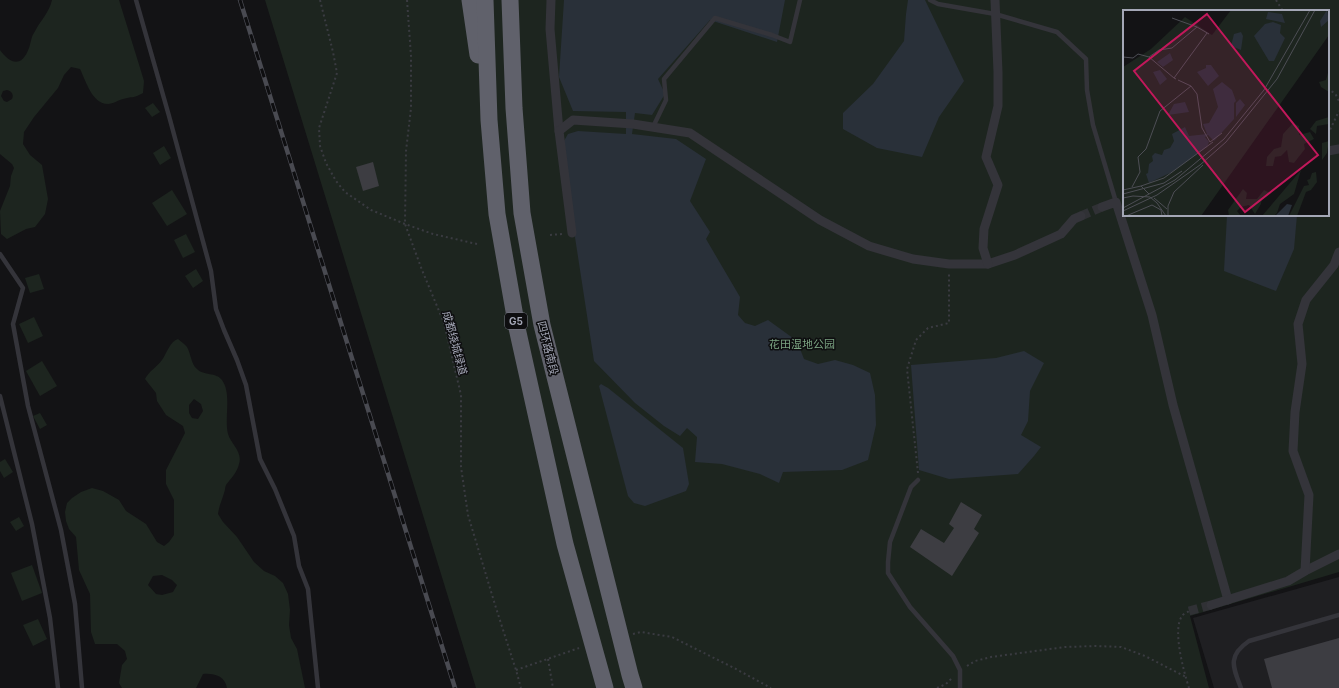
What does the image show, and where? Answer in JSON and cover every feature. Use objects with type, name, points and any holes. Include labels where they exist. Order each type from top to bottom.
[{"type":"highway","points":[[470,0],[489,120]]},
{"type":"highway","name":"G5","points":[[485,0],[489,120],[497,214],[517,328],[565,544],[605,688]]},
{"type":"highway","name":"四环路南段","points":[[510,0],[514,108],[522,213],[542,325],[625,636],[630,675],[634,688]]},
{"type":"highway","points":[[514,108],[519,0]]},
{"type":"street","points":[[551,0],[550,29],[559,131],[572,233]]},
{"type":"street","points":[[988,264],[983,248],[984,229],[998,185],[986,157],[998,106],[995,0]]},
{"type":"street","points":[[559,131],[573,120],[630,124],[690,133],[820,220],[869,246],[913,260],[949,264],[988,264],[1015,255],[1062,234],[1074,219],[1081,216]]},
{"type":"street","points":[[1329,151],[1339,149]]},
{"type":"street","points":[[1102,207],[1120,202],[1123,213]]},
{"type":"street","points":[[1124,216],[1152,315],[1173,405],[1228,600]]},
{"type":"street","points":[[1305,571],[1309,495],[1293,451],[1295,412],[1302,364],[1298,324],[1306,300],[1334,265],[1339,252]]},
{"type":"street","points":[[1211,605],[1288,581],[1339,554]]},
{"type":"lane","points":[[136,0],[211,271],[216,309],[238,360],[246,385],[260,459],[275,489],[294,536],[298,566],[308,589],[318,688]]},
{"type":"lane","points":[[653,127],[666,100],[664,79],[715,18],[790,42],[800,0]]},
{"type":"lane","points":[[930,0],[938,4],[995,14],[1058,32],[1086,59],[1087,90],[1093,125],[1120,202]]},
{"type":"lane","points":[[0,254],[23,288],[13,324],[28,406],[61,530],[75,604],[82,688]]},
{"type":"lane","points":[[0,396],[35,538],[50,618],[58,688]]},
{"type":"lane","points":[[918,480],[911,486],[890,542],[888,573],[910,607],[953,656],[960,670],[960,688]]},
{"type":"lane","points":[[1241,688],[1234,671],[1233,662],[1235,653],[1241,646],[1249,641],[1339,615]]},
{"type":"path","points":[[320,0],[337,73],[319,128],[320,146],[326,163],[336,181],[345,192],[371,210],[433,234],[477,244]]},
{"type":"path","name":"成都绕城绿道","points":[[407,0],[411,56],[411,108],[406,151],[405,224],[444,323],[460,395],[460,467],[468,515],[521,688]]},
{"type":"path","points":[[1276,0],[1282,10]]},
{"type":"path","points":[[1329,89],[1336,95],[1339,101]]},
{"type":"path","points":[[1329,132],[1339,111]]},
{"type":"path","points":[[550,235],[572,233]]},
{"type":"path","points":[[918,480],[907,370],[916,340],[928,328],[949,323],[949,264]]},
{"type":"path","points":[[1189,611],[1182,615],[1177,634],[1189,688]]},
{"type":"path","points":[[625,636],[641,632],[672,638],[771,688]]},
{"type":"path","points":[[937,688],[946,684],[960,670],[975,661],[991,657],[1065,647],[1096,646],[1121,648],[1139,654],[1186,677]]},
{"type":"path","points":[[516,670],[579,648]]},
{"type":"path","points":[[548,659],[553,688]]},
{"type":"shaded area","points":[[564,0],[785,0],[777,42],[710,20],[658,79],[665,94],[652,115],[635,113],[632,134],[676,139],[706,159],[690,201],[710,232],[706,239],[740,297],[738,315],[745,323],[755,326],[768,320],[797,341],[804,359],[818,364],[835,360],[853,365],[870,373],[875,395],[876,425],[868,460],[842,470],[783,472],[779,483],[760,474],[722,464],[695,462],[697,437],[687,428],[680,436],[664,426],[635,403],[594,361],[561,146],[568,134],[578,131],[626,134],[626,112],[573,111],[559,77]]},
{"type":"shaded area","points":[[908,0],[925,0],[964,81],[939,117],[922,157],[877,148],[843,129],[843,113],[873,84],[904,41]]},
{"type":"shaded area","points":[[1227,216],[1297,216],[1294,249],[1276,291],[1224,271]]},
{"type":"shaded area","points":[[1024,351],[1044,363],[1030,391],[1028,421],[1021,435],[1041,447],[1034,456],[1018,474],[949,479],[919,470],[911,365],[996,358]]},
{"type":"shaded area","points":[[601,384],[683,448],[689,484],[686,491],[645,506],[634,503],[628,496],[599,386]]},
{"type":"shaded area","points":[[1339,577],[1339,688],[1214,688],[1193,618]]},
{"type":"green space","points":[[52,0],[119,0],[144,81],[143,93],[110,104],[102,103],[90,91],[80,69],[71,67],[64,75],[58,88],[34,117],[24,132],[23,144],[30,155],[42,165],[48,199],[45,214],[35,227],[26,229],[7,239],[1,234],[0,211],[10,186],[14,168],[12,164],[0,154],[0,50],[8,59],[16,62],[20,61],[26,54],[33,35],[51,5]],"holes":[[[3,91],[10,91],[13,96],[13,98],[7,102],[4,101],[1,96]]]},
{"type":"green space","name":"花田湿地公园","points":[[265,0],[1339,0],[1339,572],[1190,616],[1209,688],[476,688]]},
{"type":"green space","points":[[153,103],[160,112],[152,117],[145,108]]},
{"type":"green space","points":[[164,146],[171,158],[160,165],[153,153]]},
{"type":"green space","points":[[172,190],[187,214],[167,226],[152,203]]},
{"type":"green space","points":[[186,234],[195,252],[183,258],[174,240]]},
{"type":"green space","points":[[196,269],[203,281],[193,288],[185,276]]},
{"type":"green space","points":[[39,274],[44,289],[30,293],[25,278]]},
{"type":"green space","points":[[34,317],[43,336],[28,343],[19,324]]},
{"type":"green space","points":[[178,339],[187,347],[193,364],[197,369],[203,373],[217,376],[222,380],[225,386],[227,392],[228,434],[238,452],[240,460],[237,470],[226,485],[218,514],[223,522],[237,537],[254,562],[264,571],[275,576],[283,583],[288,594],[291,638],[297,649],[305,688],[227,688],[224,681],[218,676],[203,674],[196,688],[122,688],[119,683],[122,665],[127,659],[125,651],[117,644],[95,644],[91,632],[90,594],[79,570],[76,537],[69,529],[66,521],[65,512],[67,503],[81,492],[92,488],[103,491],[119,500],[126,511],[146,524],[157,542],[164,546],[174,535],[174,500],[166,484],[166,470],[185,433],[183,426],[166,415],[157,401],[156,393],[145,379],[162,360],[175,340]],"holes":[[[194,399],[201,404],[203,411],[198,419],[192,418],[189,413],[189,405]],[[162,575],[172,580],[177,585],[173,592],[162,595],[156,594],[148,585],[153,576]]]},
{"type":"green space","points":[[42,361],[57,386],[40,396],[26,371]]},
{"type":"green space","points":[[40,413],[47,425],[40,429],[33,416]]},
{"type":"green space","points":[[5,459],[13,472],[4,478],[0,471],[0,462]]},
{"type":"green space","points":[[19,517],[24,526],[16,531],[10,522]]},
{"type":"green space","points":[[32,565],[42,593],[22,601],[11,573]]},
{"type":"green space","points":[[38,619],[47,639],[33,646],[23,625]]},
{"type":"building","points":[[373,162],[379,186],[363,191],[356,167]]},
{"type":"building","points":[[961,502],[982,515],[974,529],[979,533],[952,576],[910,547],[921,529],[944,543],[954,528],[949,524]]},
{"type":"building","points":[[1339,638],[1339,688],[1272,688],[1264,659]]},
{"type":"tunnel","points":[[1081,216],[1102,207]]},
{"type":"tunnel","points":[[1189,611],[1211,605]]},
{"type":"railway","points":[[240,0],[455,688]]}]
